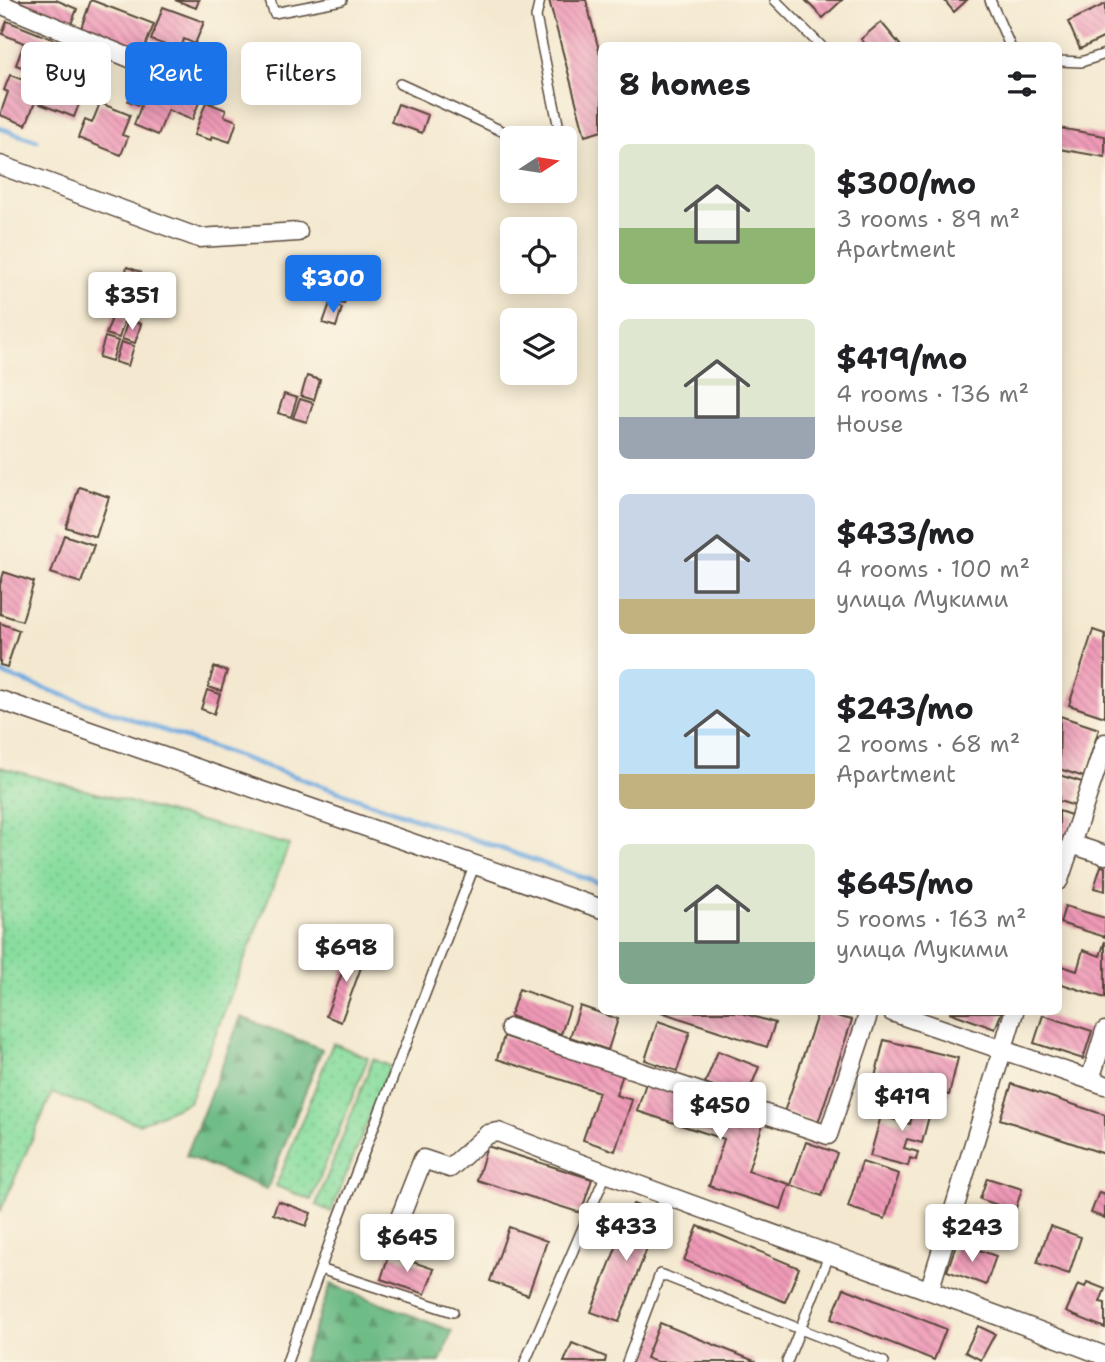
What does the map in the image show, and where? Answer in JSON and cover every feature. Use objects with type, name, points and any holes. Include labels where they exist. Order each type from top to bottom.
[{"type":"street","points":[[0,4],[125,56]]},
{"type":"street","points":[[0,165],[199,238],[298,232]]},
{"type":"street","points":[[0,700],[598,908]]},
{"type":"street","points":[[1062,871],[1105,743]]},
{"type":"street","points":[[1071,844],[1105,855]]},
{"type":"street","points":[[510,1028],[828,1135],[868,1015]]},
{"type":"street","points":[[901,1015],[1098,1083],[1105,1031]]},
{"type":"street","points":[[930,1288],[1013,1015]]},
{"type":"street","points":[[394,1233],[423,1159],[450,1168],[488,1134],[498,1132],[606,1174],[930,1288],[1105,1356]]},
{"type":"lane","points":[[270,0],[274,13],[342,0]]},
{"type":"lane","points":[[540,0],[536,17],[559,126]]},
{"type":"lane","points":[[775,0],[817,42]]},
{"type":"lane","points":[[989,0],[1008,41]]},
{"type":"lane","points":[[1062,61],[1081,62],[1105,54]]},
{"type":"lane","points":[[400,84],[500,130]]},
{"type":"lane","points":[[287,1362],[475,864]]},
{"type":"lane","points":[[525,1362],[606,1174]]},
{"type":"lane","points":[[787,1362],[830,1254]]},
{"type":"lane","points":[[320,1269],[453,1312]]},
{"type":"lane","points":[[627,1362],[660,1274],[799,1331],[884,1362]]},
{"type":"green space","points":[[0,767],[289,845],[189,1102],[139,1124],[52,1093],[0,1212]]},
{"type":"green space","points":[[241,1017],[322,1049],[267,1189],[186,1156]]},
{"type":"green space","points":[[333,1043],[368,1058],[311,1200],[276,1186]]},
{"type":"green space","points":[[373,1059],[390,1066],[331,1212],[316,1205]]},
{"type":"green space","points":[[331,1284],[452,1331],[440,1362],[302,1362]]},
{"type":"building","points":[[20,0],[56,0],[77,9],[71,24],[18,5]]},
{"type":"building","points":[[91,0],[154,24],[147,42],[125,42],[125,48],[80,31]]},
{"type":"building","points":[[175,0],[199,0],[196,8]]},
{"type":"building","points":[[549,0],[586,0],[598,46],[598,132],[585,136]]},
{"type":"building","points":[[805,0],[842,0],[823,18]]},
{"type":"building","points":[[944,0],[967,0],[954,12]]},
{"type":"building","points":[[1105,4],[1105,37],[1080,49],[1068,22]]},
{"type":"building","points":[[163,7],[204,22],[196,42],[184,39],[183,42],[151,40]]},
{"type":"building","points":[[7,21],[57,41],[22,42],[2,34]]},
{"type":"building","points":[[881,22],[898,42],[864,42],[861,39]]},
{"type":"building","points":[[21,51],[21,67],[16,65]]},
{"type":"building","points":[[10,75],[21,79],[21,105],[34,105],[26,125],[0,115],[8,92],[4,90]]},
{"type":"building","points":[[398,104],[428,115],[422,133],[391,122]]},
{"type":"building","points":[[43,105],[79,105],[74,117]]},
{"type":"building","points":[[99,105],[130,115],[122,135],[128,137],[121,155],[78,138],[85,120],[92,123]]},
{"type":"building","points":[[138,105],[198,105],[192,120],[168,110],[158,135],[134,125],[141,106]]},
{"type":"building","points":[[205,105],[226,110],[224,116],[237,121],[230,142],[212,136],[211,140],[194,135]]},
{"type":"building","points":[[1062,129],[1105,136],[1105,157],[1062,150]]},
{"type":"building","points":[[127,267],[141,272],[135,291],[122,286]]},
{"type":"building","points":[[337,281],[350,285],[344,304],[331,300]]},
{"type":"building","points":[[330,303],[342,308],[336,327],[323,323]]},
{"type":"building","points":[[113,315],[125,319],[119,338],[106,334]]},
{"type":"building","points":[[128,320],[141,324],[135,343],[122,339]]},
{"type":"building","points":[[105,337],[118,341],[112,361],[99,357]]},
{"type":"building","points":[[121,342],[134,346],[128,366],[115,362]]},
{"type":"building","points":[[307,376],[320,380],[314,400],[301,396]]},
{"type":"building","points":[[284,394],[297,398],[291,417],[278,413]]},
{"type":"building","points":[[300,399],[313,403],[307,422],[293,418]]},
{"type":"building","points":[[79,487],[109,497],[96,537],[66,527]]},
{"type":"building","points":[[64,535],[94,545],[81,583],[51,573]]},
{"type":"building","points":[[4,572],[34,582],[22,621],[0,614],[0,585]]},
{"type":"building","points":[[0,623],[19,630],[7,667],[0,665]]},
{"type":"building","points":[[1093,630],[1105,634],[1105,717],[1069,705]]},
{"type":"building","points":[[214,667],[227,671],[221,691],[208,687]]},
{"type":"building","points":[[207,690],[220,694],[214,714],[201,709]]},
{"type":"building","points":[[1062,717],[1099,729],[1084,777],[1062,770]]},
{"type":"building","points":[[1062,776],[1082,782],[1075,806],[1062,802]]},
{"type":"building","points":[[1062,812],[1074,816],[1062,848]]},
{"type":"building","points":[[1101,866],[1105,867],[1105,891],[1094,888]]},
{"type":"building","points":[[1065,906],[1105,918],[1105,937],[1062,924]]},
{"type":"building","points":[[1105,941],[1105,998],[1062,984],[1062,966],[1077,971],[1083,950],[1100,956]]},
{"type":"building","points":[[352,946],[367,951],[341,1022],[326,1016]]},
{"type":"building","points":[[519,989],[570,1007],[561,1034],[510,1016]]},
{"type":"building","points":[[580,1006],[598,1012],[598,1015],[618,1019],[608,1050],[570,1037]]},
{"type":"building","points":[[670,1015],[749,1015],[775,1023],[767,1047]]},
{"type":"building","points":[[817,1015],[852,1020],[818,1123],[784,1112]]},
{"type":"building","points":[[957,1015],[1001,1015],[995,1029]]},
{"type":"building","points":[[1043,1015],[1092,1031],[1083,1059],[1034,1043]]},
{"type":"building","points":[[658,1021],[690,1032],[677,1071],[645,1060]]},
{"type":"building","points":[[504,1036],[623,1074],[616,1095],[632,1100],[615,1151],[583,1140],[599,1092],[497,1059]]},
{"type":"building","points":[[884,1040],[958,1058],[949,1095],[875,1077]]},
{"type":"building","points":[[718,1051],[759,1067],[746,1099],[705,1083]]},
{"type":"building","points":[[646,1083],[764,1121],[748,1171],[789,1184],[781,1209],[709,1186],[724,1139],[637,1111]]},
{"type":"building","points":[[1012,1084],[1105,1115],[1105,1154],[1000,1119]]},
{"type":"building","points":[[911,1095],[933,1101],[922,1143],[907,1139],[904,1148],[918,1152],[916,1160],[910,1158],[908,1166],[870,1156],[881,1116],[910,1124],[912,1117],[906,1115]]},
{"type":"building","points":[[806,1142],[837,1153],[822,1196],[791,1185]]},
{"type":"building","points":[[487,1146],[592,1179],[581,1213],[477,1180]]},
{"type":"building","points":[[862,1162],[899,1174],[885,1219],[848,1207]]},
{"type":"building","points":[[987,1178],[1022,1189],[1015,1211],[980,1199]]},
{"type":"building","points":[[1099,1192],[1105,1194],[1105,1218],[1091,1213]]},
{"type":"building","points":[[278,1201],[311,1213],[306,1226],[273,1214]]},
{"type":"building","points":[[633,1204],[660,1214],[619,1322],[591,1312]]},
{"type":"building","points":[[698,1226],[799,1268],[785,1302],[684,1260]]},
{"type":"building","points":[[1050,1226],[1081,1237],[1069,1274],[1037,1263]]},
{"type":"building","points":[[509,1227],[547,1241],[528,1295],[490,1281]]},
{"type":"building","points":[[957,1242],[996,1256],[986,1285],[947,1271]]},
{"type":"building","points":[[389,1254],[434,1269],[425,1294],[381,1279]]},
{"type":"building","points":[[1087,1282],[1105,1289],[1100,1302],[1105,1303],[1105,1328],[1066,1312],[1078,1284],[1085,1287]]},
{"type":"building","points":[[844,1288],[946,1329],[934,1360],[831,1319]]},
{"type":"building","points":[[660,1323],[757,1362],[657,1362],[646,1358]]},
{"type":"building","points":[[978,1326],[995,1334],[981,1360],[965,1352]]},
{"type":"building","points":[[572,1343],[606,1357],[605,1362],[564,1362]]},
{"type":"waterway","points":[[0,128],[37,141]]},
{"type":"waterway","points":[[0,673],[598,883]]}]
